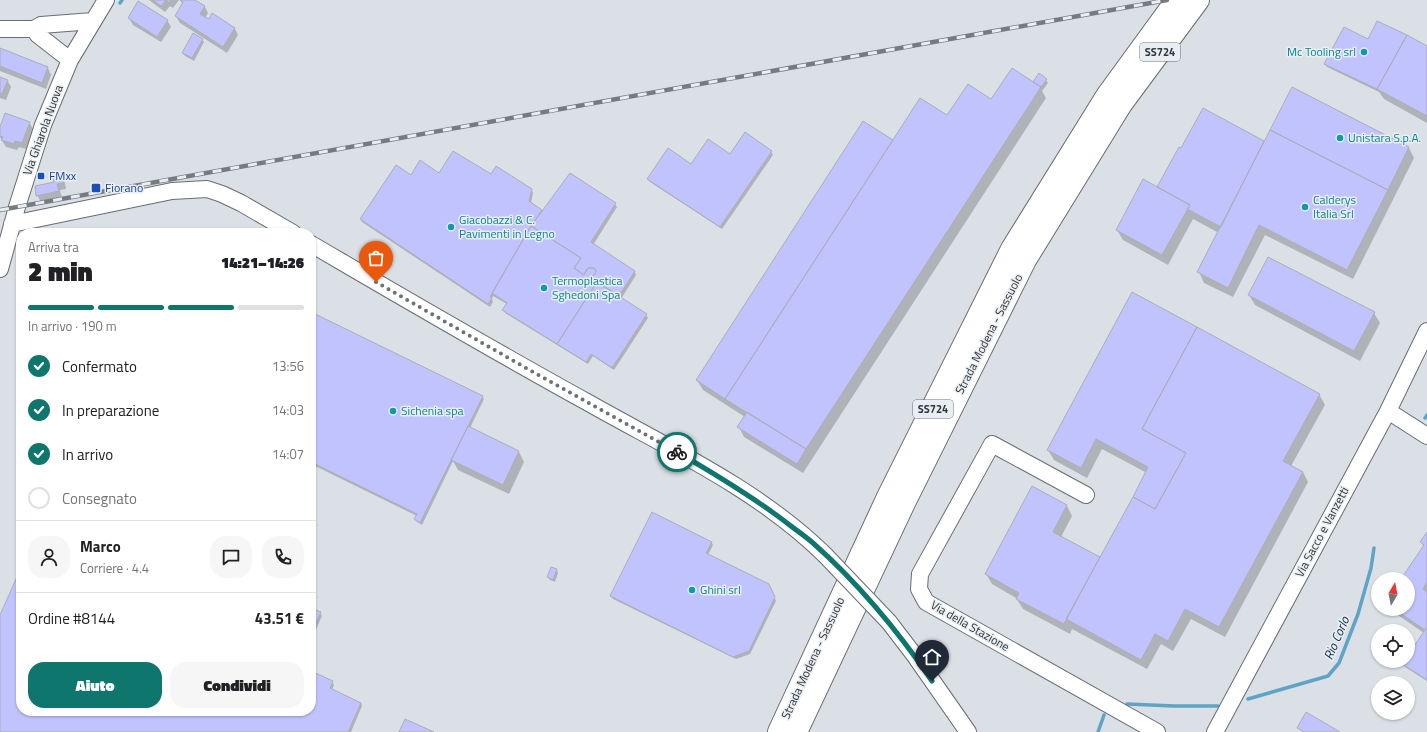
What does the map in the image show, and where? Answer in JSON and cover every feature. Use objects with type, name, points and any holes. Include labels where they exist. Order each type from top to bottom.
[{"type":"highway","name":"Strada Modena - Sassuolo","points":[[779,732],[888,497],[1012,249],[1114,100],[1177,0]]},
{"type":"highway","name":"Strada Modena - Sassuolo","points":[[796,732],[904,503],[1025,260],[1114,100],[1198,0]]},
{"type":"street","name":"Via Ghiarola Nuova","points":[[0,269],[12,224],[43,125],[70,60],[106,0]]},
{"type":"street","points":[[0,29],[34,29],[41,25],[93,21]]},
{"type":"street","points":[[34,29],[38,36],[70,60]]},
{"type":"street","points":[[12,224],[172,191],[207,189],[241,203],[284,228]]},
{"type":"street","points":[[316,247],[526,368],[715,474],[761,503],[825,555],[889,622],[915,656],[968,732]]},
{"type":"street","name":"Via Sacco e Vanzetti","points":[[1213,731],[1388,411],[1427,331]]},
{"type":"street","points":[[1388,411],[1427,436]]},
{"type":"street","name":"Via della Stazione","points":[[1086,495],[992,444],[920,574],[919,589],[926,602],[1157,732]]},
{"type":"building","points":[[153,0],[166,0],[161,6]]},
{"type":"building","points":[[180,0],[195,0],[205,6],[200,14],[209,19],[212,13],[235,28],[223,47],[175,16],[183,2]]},
{"type":"building","points":[[138,1],[168,20],[157,37],[128,18]]},
{"type":"building","name":"Mc Tooling srl","points":[[1377,21],[1407,35],[1377,89],[1324,64],[1344,27],[1368,39]]},
{"type":"building","points":[[193,33],[203,39],[192,58],[182,53]]},
{"type":"building","points":[[1407,35],[1427,46],[1427,116],[1377,89]]},
{"type":"building","points":[[0,48],[48,67],[42,83],[0,66]]},
{"type":"building","points":[[1012,68],[1041,87],[806,449],[725,399],[920,98],[947,115],[968,84],[991,99]]},
{"type":"building","points":[[1039,73],[1047,79],[1041,87],[1033,82]]},
{"type":"building","points":[[0,77],[8,80],[2,94],[0,93]]},
{"type":"building","name":"Unistara S.p.A.","points":[[1292,87],[1409,147],[1388,190],[1270,130]]},
{"type":"building","points":[[1203,108],[1264,141],[1221,227],[1187,209],[1190,205],[1157,187]]},
{"type":"building","points":[[5,113],[30,122],[22,143],[15,141],[14,144],[1,140],[3,137],[0,136],[0,127]]},
{"type":"building","points":[[863,121],[893,140],[725,399],[696,380]]},
{"type":"building","name":"Calderys Italia Srl","points":[[1270,130],[1388,190],[1347,270],[1259,225],[1228,288],[1197,272]]},
{"type":"building","points":[[745,132],[772,151],[720,227],[647,179],[668,148],[691,164],[708,139],[730,154]]},
{"type":"building","name":"Giacobazzi & C. Pavimenti in Legno","points":[[453,151],[491,174],[496,166],[532,189],[529,201],[542,210],[531,226],[490,297],[492,298],[488,304],[360,219],[396,165],[411,175],[420,160],[439,173]]},
{"type":"building","points":[[570,173],[616,203],[591,242],[635,271],[619,296],[590,278],[595,274],[596,271],[594,268],[587,269],[584,275],[574,268],[581,258],[531,226]]},
{"type":"building","points":[[62,175],[63,183],[57,184],[59,191],[36,196],[35,186],[54,182],[53,177]]},
{"type":"building","points":[[1143,179],[1190,205],[1162,255],[1116,230]]},
{"type":"building","name":"Termoplastica Sghedoni Spa","points":[[531,226],[581,258],[574,268],[584,275],[589,268],[594,268],[596,271],[590,278],[597,282],[557,344],[502,310],[507,303],[492,293]]},
{"type":"building","points":[[1268,257],[1375,312],[1354,351],[1248,295]]},
{"type":"building","points":[[597,282],[647,314],[612,368],[591,354],[586,362],[557,344]]},
{"type":"building","points":[[1132,292],[1197,327],[1142,429],[1186,453],[1155,509],[1133,497],[1148,467],[1096,439],[1081,468],[1047,450]]},
{"type":"building","name":"Sichenia spa","points":[[316,314],[483,396],[420,523],[414,519],[417,514],[316,464]]},
{"type":"building","points":[[1197,327],[1320,394],[1283,461],[1303,472],[1219,627],[1185,609],[1168,641],[1155,634],[1141,660],[1066,619],[1133,497],[1155,509],[1186,453],[1142,429]]},
{"type":"building","points":[[747,412],[806,449],[797,464],[737,427]]},
{"type":"building","points":[[468,426],[519,451],[503,485],[451,460]]},
{"type":"building","points":[[1032,486],[1067,505],[1053,532],[1100,557],[1064,624],[1016,599],[1019,593],[985,574]]},
{"type":"building","name":"Ghini srl","points":[[652,512],[712,542],[706,553],[769,584],[775,597],[749,651],[733,657],[610,596]]},
{"type":"building","points":[[1427,532],[1427,582],[1423,589],[1427,592],[1427,627],[1425,630],[1404,616],[1415,616],[1415,572],[1406,572],[1424,545],[1420,542]]},
{"type":"building","points":[[551,567],[557,569],[553,580],[547,577]]},
{"type":"building","points":[[16,579],[16,716],[316,716],[316,673],[333,681],[330,688],[361,703],[348,732],[0,732],[0,615]]},
{"type":"building","points":[[316,610],[321,612],[316,624]]},
{"type":"building","points":[[1427,627],[1427,680],[1408,668],[1415,668],[1415,645]]},
{"type":"building","points":[[1306,712],[1340,732],[1304,732],[1297,728]]},
{"type":"building","points":[[405,719],[434,732],[399,732]]},
{"type":"waterway","name":"Rio Corlo","points":[[1248,699],[1328,676],[1339,663],[1358,614],[1371,568],[1374,548]]},
{"type":"waterway","name":"Rio Corlo","points":[[1127,704],[1218,706]]},
{"type":"waterway","name":"Rio Corlo","points":[[1098,732],[1104,715]]},
{"type":"railway","points":[[0,210],[1167,0]]},
{"type":"way so far","points":[[376,282],[677,452]]},
{"type":"place","name":"Mc Tooling srl","points":[[1364,52]]},
{"type":"place","name":"Unistara S.p.A.","points":[[1340,138]]},
{"type":"place","name":"FMxx","points":[[41,176]]},
{"type":"place","name":"Fiorano","points":[[96,188]]},
{"type":"place","name":"Calderys Italia Srl","points":[[1305,207]]},
{"type":"place","name":"Giacobazzi & C. Pavimenti in Legno","points":[[451,227]]},
{"type":"place","name":"Termoplastica Sghedoni Spa","points":[[544,288]]},
{"type":"place","name":"Sichenia spa","points":[[393,411]]},
{"type":"place","name":"Ghini srl","points":[[692,590]]},
{"type":"route","points":[[677,452],[761,503],[812,543],[857,587],[889,622],[932,681]]}]
